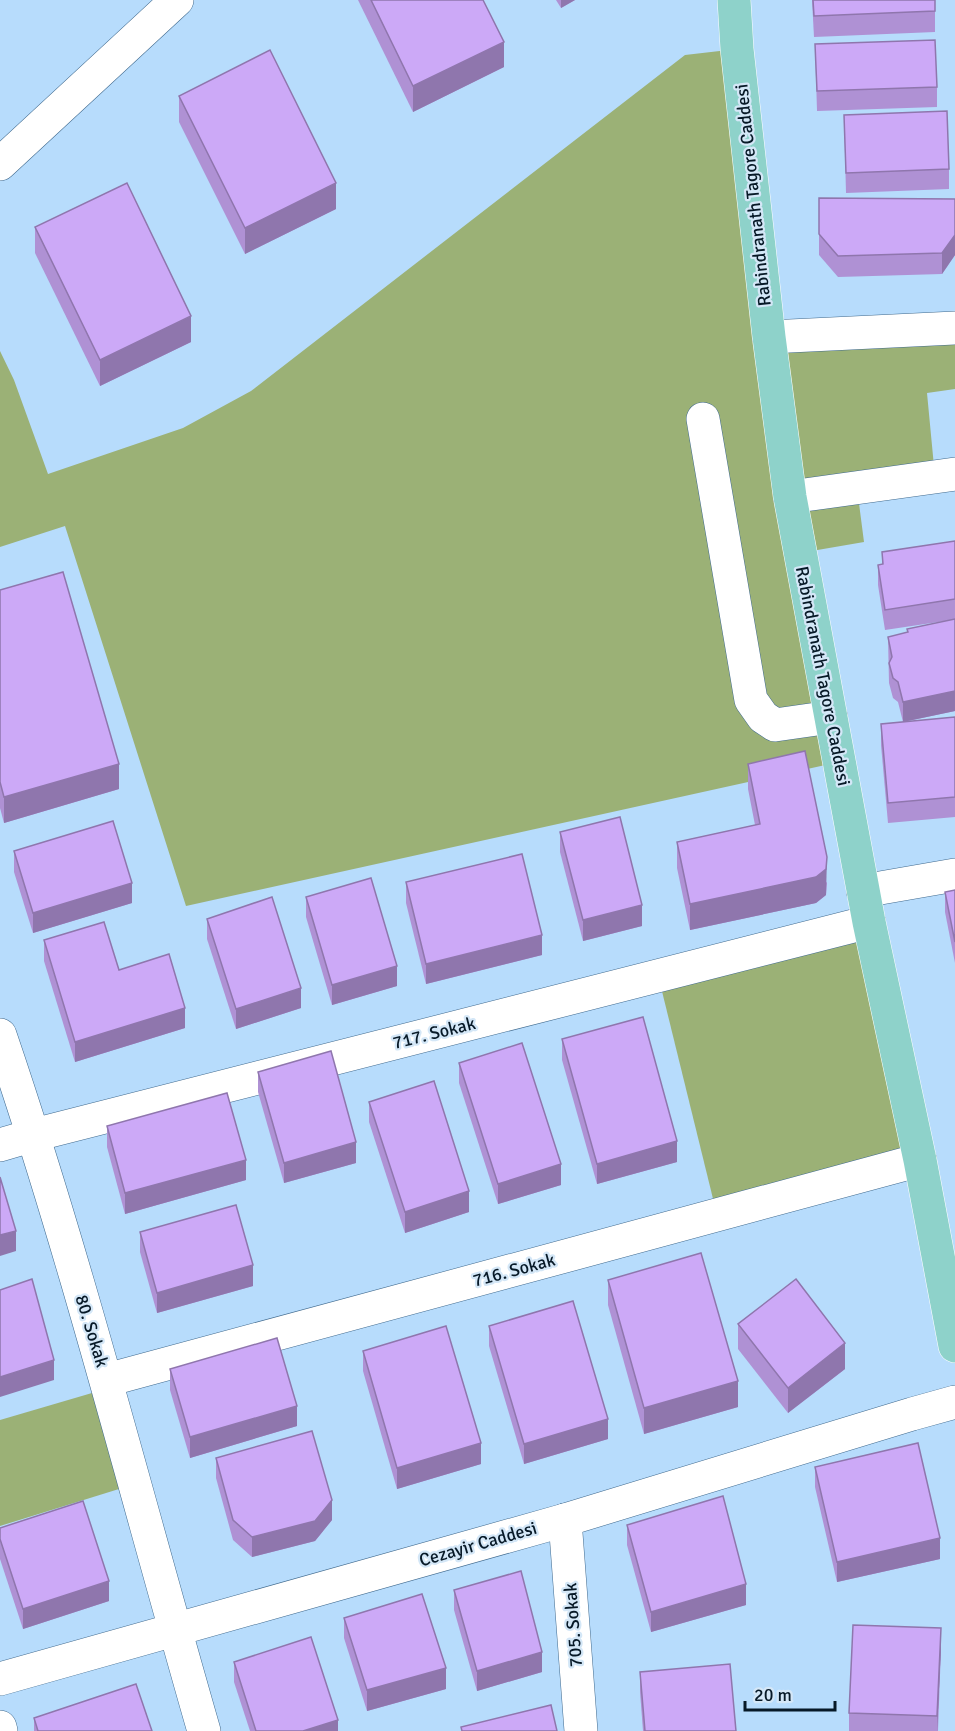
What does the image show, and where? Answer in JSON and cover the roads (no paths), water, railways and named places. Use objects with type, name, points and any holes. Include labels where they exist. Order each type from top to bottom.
[{"type":"main road","name":"Rabindranath Tagore Caddesi","points":[[734,0],[737,49],[769,337],[790,497],[866,907],[920,1160],[955,1346]]},
{"type":"street","points":[[0,164],[177,0]]},
{"type":"street","points":[[769,337],[955,328]]},
{"type":"street","points":[[703,419],[752,700],[763,717],[775,725],[831,717]]},
{"type":"street","points":[[790,497],[955,474]]},
{"type":"street","name":"717. Sokak","points":[[0,1145],[866,907],[955,875]]},
{"type":"street","name":"80. Sokak","points":[[0,1035],[34,1135],[107,1380],[204,1731]]},
{"type":"street","name":"716. Sokak","points":[[107,1380],[920,1160]]},
{"type":"street","name":"Cezayir Caddesi","points":[[0,1679],[565,1520],[955,1402]]},
{"type":"street","name":"705. Sokak","points":[[565,1520],[581,1731]]},
{"type":"street","points":[[0,1727],[1,1731]]}]
